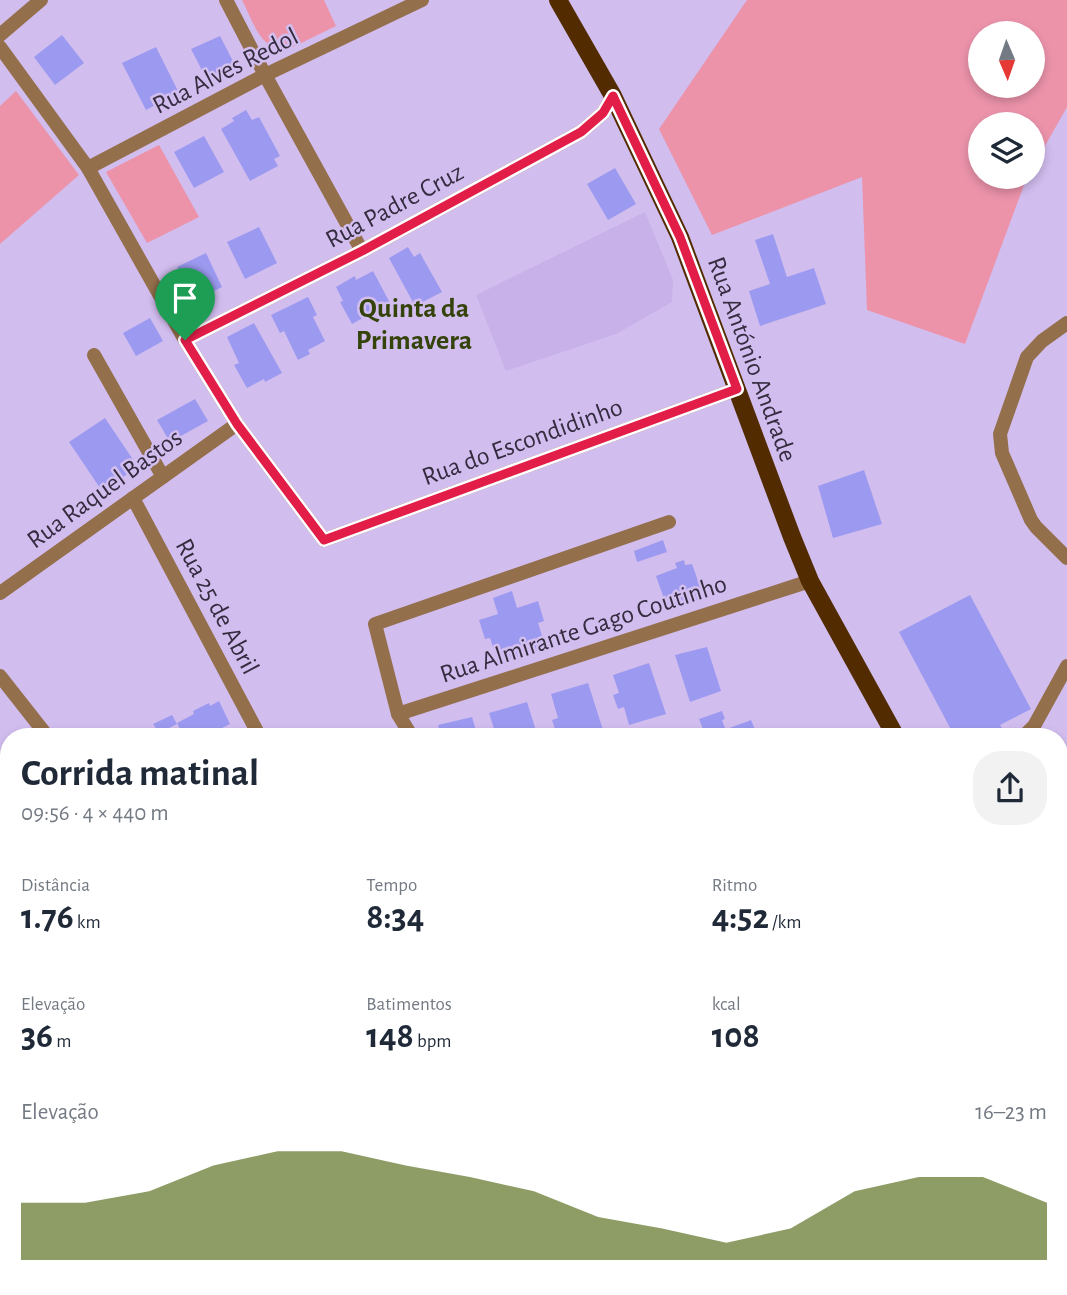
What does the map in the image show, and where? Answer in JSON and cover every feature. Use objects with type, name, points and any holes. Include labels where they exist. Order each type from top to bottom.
[{"type":"main road","name":"Rua António Andrade","points":[[558,0],[613,96],[680,237],[810,580],[891,728]]},
{"type":"street","points":[[0,34],[41,0]]},
{"type":"street","points":[[226,0],[362,251]]},
{"type":"street","name":"Rua Alves Redol","points":[[88,168],[265,75],[422,0]]},
{"type":"street","points":[[0,47],[88,168],[185,340],[237,424]]},
{"type":"street","name":"Rua Padre Cruz","points":[[185,340],[362,251],[581,132],[603,113],[613,96]]},
{"type":"street","points":[[1067,323],[1042,341],[1027,357],[1000,438],[1002,453],[1031,520],[1067,558]]},
{"type":"street","points":[[94,355],[163,477]]},
{"type":"street","name":"Rua do Escondidinho","points":[[237,424],[324,540],[737,389]]},
{"type":"street","name":"Rua Raquel Bastos","points":[[0,593],[237,424]]},
{"type":"street","name":"Rua 25 de Abril","points":[[133,498],[255,728]]},
{"type":"street","points":[[407,728],[398,714],[375,624],[669,522]]},
{"type":"street","name":"Rua Almirante Gago Coutinho","points":[[398,714],[810,580]]},
{"type":"street","points":[[1032,728],[1067,666]]},
{"type":"street","points":[[0,677],[41,728]]},
{"type":"shaded area","points":[[242,0],[324,0],[336,26],[291,48],[273,47],[260,35]]},
{"type":"shaded area","points":[[747,0],[1067,0],[1067,107],[1045,146],[1045,112],[968,112],[968,189],[1023,189],[965,344],[867,310],[862,177],[712,235],[659,129]]},
{"type":"shaded area","points":[[16,91],[79,175],[0,244],[0,106]]},
{"type":"shaded area","points":[[159,145],[199,217],[147,243],[106,172]]},
{"type":"shaded area","points":[[645,212],[673,280],[672,302],[616,334],[506,371],[476,295]]},
{"type":"building","points":[[62,35],[84,63],[55,85],[34,57]]},
{"type":"building","points":[[220,36],[235,65],[207,80],[191,49]]},
{"type":"building","points":[[156,47],[179,93],[146,110],[122,63]]},
{"type":"building","points":[[246,110],[252,120],[259,117],[280,156],[274,159],[278,166],[250,181],[221,129],[234,121],[232,118]]},
{"type":"building","points":[[204,136],[224,172],[194,188],[174,152]]},
{"type":"building","points":[[615,168],[636,204],[608,220],[587,184]]},
{"type":"building","points":[[259,227],[277,263],[245,279],[227,242]]},
{"type":"building","points":[[773,234],[787,277],[814,268],[826,304],[760,326],[749,291],[770,284],[755,240]]},
{"type":"building","points":[[408,247],[414,257],[420,253],[442,292],[415,306],[389,258]]},
{"type":"building","points":[[206,253],[222,287],[194,301],[177,267]]},
{"type":"building","points":[[373,271],[390,303],[352,324],[340,302],[343,301],[336,287],[355,276],[356,280]]},
{"type":"building","points":[[308,297],[317,315],[313,317],[325,341],[308,350],[310,354],[298,360],[284,331],[280,333],[271,315]]},
{"type":"building","points":[[150,318],[163,341],[136,356],[123,333]]},
{"type":"building","points":[[254,323],[282,373],[247,388],[234,365],[239,363],[227,337]]},
{"type":"building","points":[[195,399],[208,421],[170,442],[157,420]]},
{"type":"building","points":[[105,418],[138,467],[102,491],[69,442]]},
{"type":"building","points":[[864,470],[882,524],[833,538],[818,486]]},
{"type":"building","points":[[663,540],[667,552],[637,562],[634,551]]},
{"type":"building","points":[[684,560],[685,565],[692,564],[704,598],[668,610],[656,576],[677,568],[675,563]]},
{"type":"building","points":[[512,591],[517,608],[538,601],[544,621],[538,623],[546,648],[498,663],[490,638],[485,639],[479,620],[498,614],[493,598]]},
{"type":"building","points":[[970,595],[1031,709],[1000,725],[1002,728],[950,728],[899,632]]},
{"type":"building","points":[[707,647],[721,691],[690,702],[675,655]]},
{"type":"building","points":[[649,663],[666,714],[629,725],[624,707],[618,709],[613,695],[619,693],[613,675]]},
{"type":"building","points":[[588,683],[602,728],[555,728],[552,720],[558,718],[551,694]]},
{"type":"building","points":[[219,701],[230,724],[222,728],[180,728],[177,723],[194,714],[193,711],[209,703],[210,706]]},
{"type":"building","points":[[527,702],[535,728],[494,728],[489,713]]},
{"type":"building","points":[[722,711],[725,728],[702,728],[699,719]]},
{"type":"building","points":[[172,715],[177,724],[169,728],[156,728],[153,724]]},
{"type":"building","points":[[472,717],[475,728],[439,728],[438,725]]},
{"type":"building","points":[[751,720],[754,728],[730,728]]},
{"type":"district","name":"Quinta da Primavera","points":[[414,323]]},
{"type":"route","points":[[613,96],[680,237],[737,389],[324,540],[237,424],[185,340],[362,251],[581,132],[603,113],[613,96]]}]
